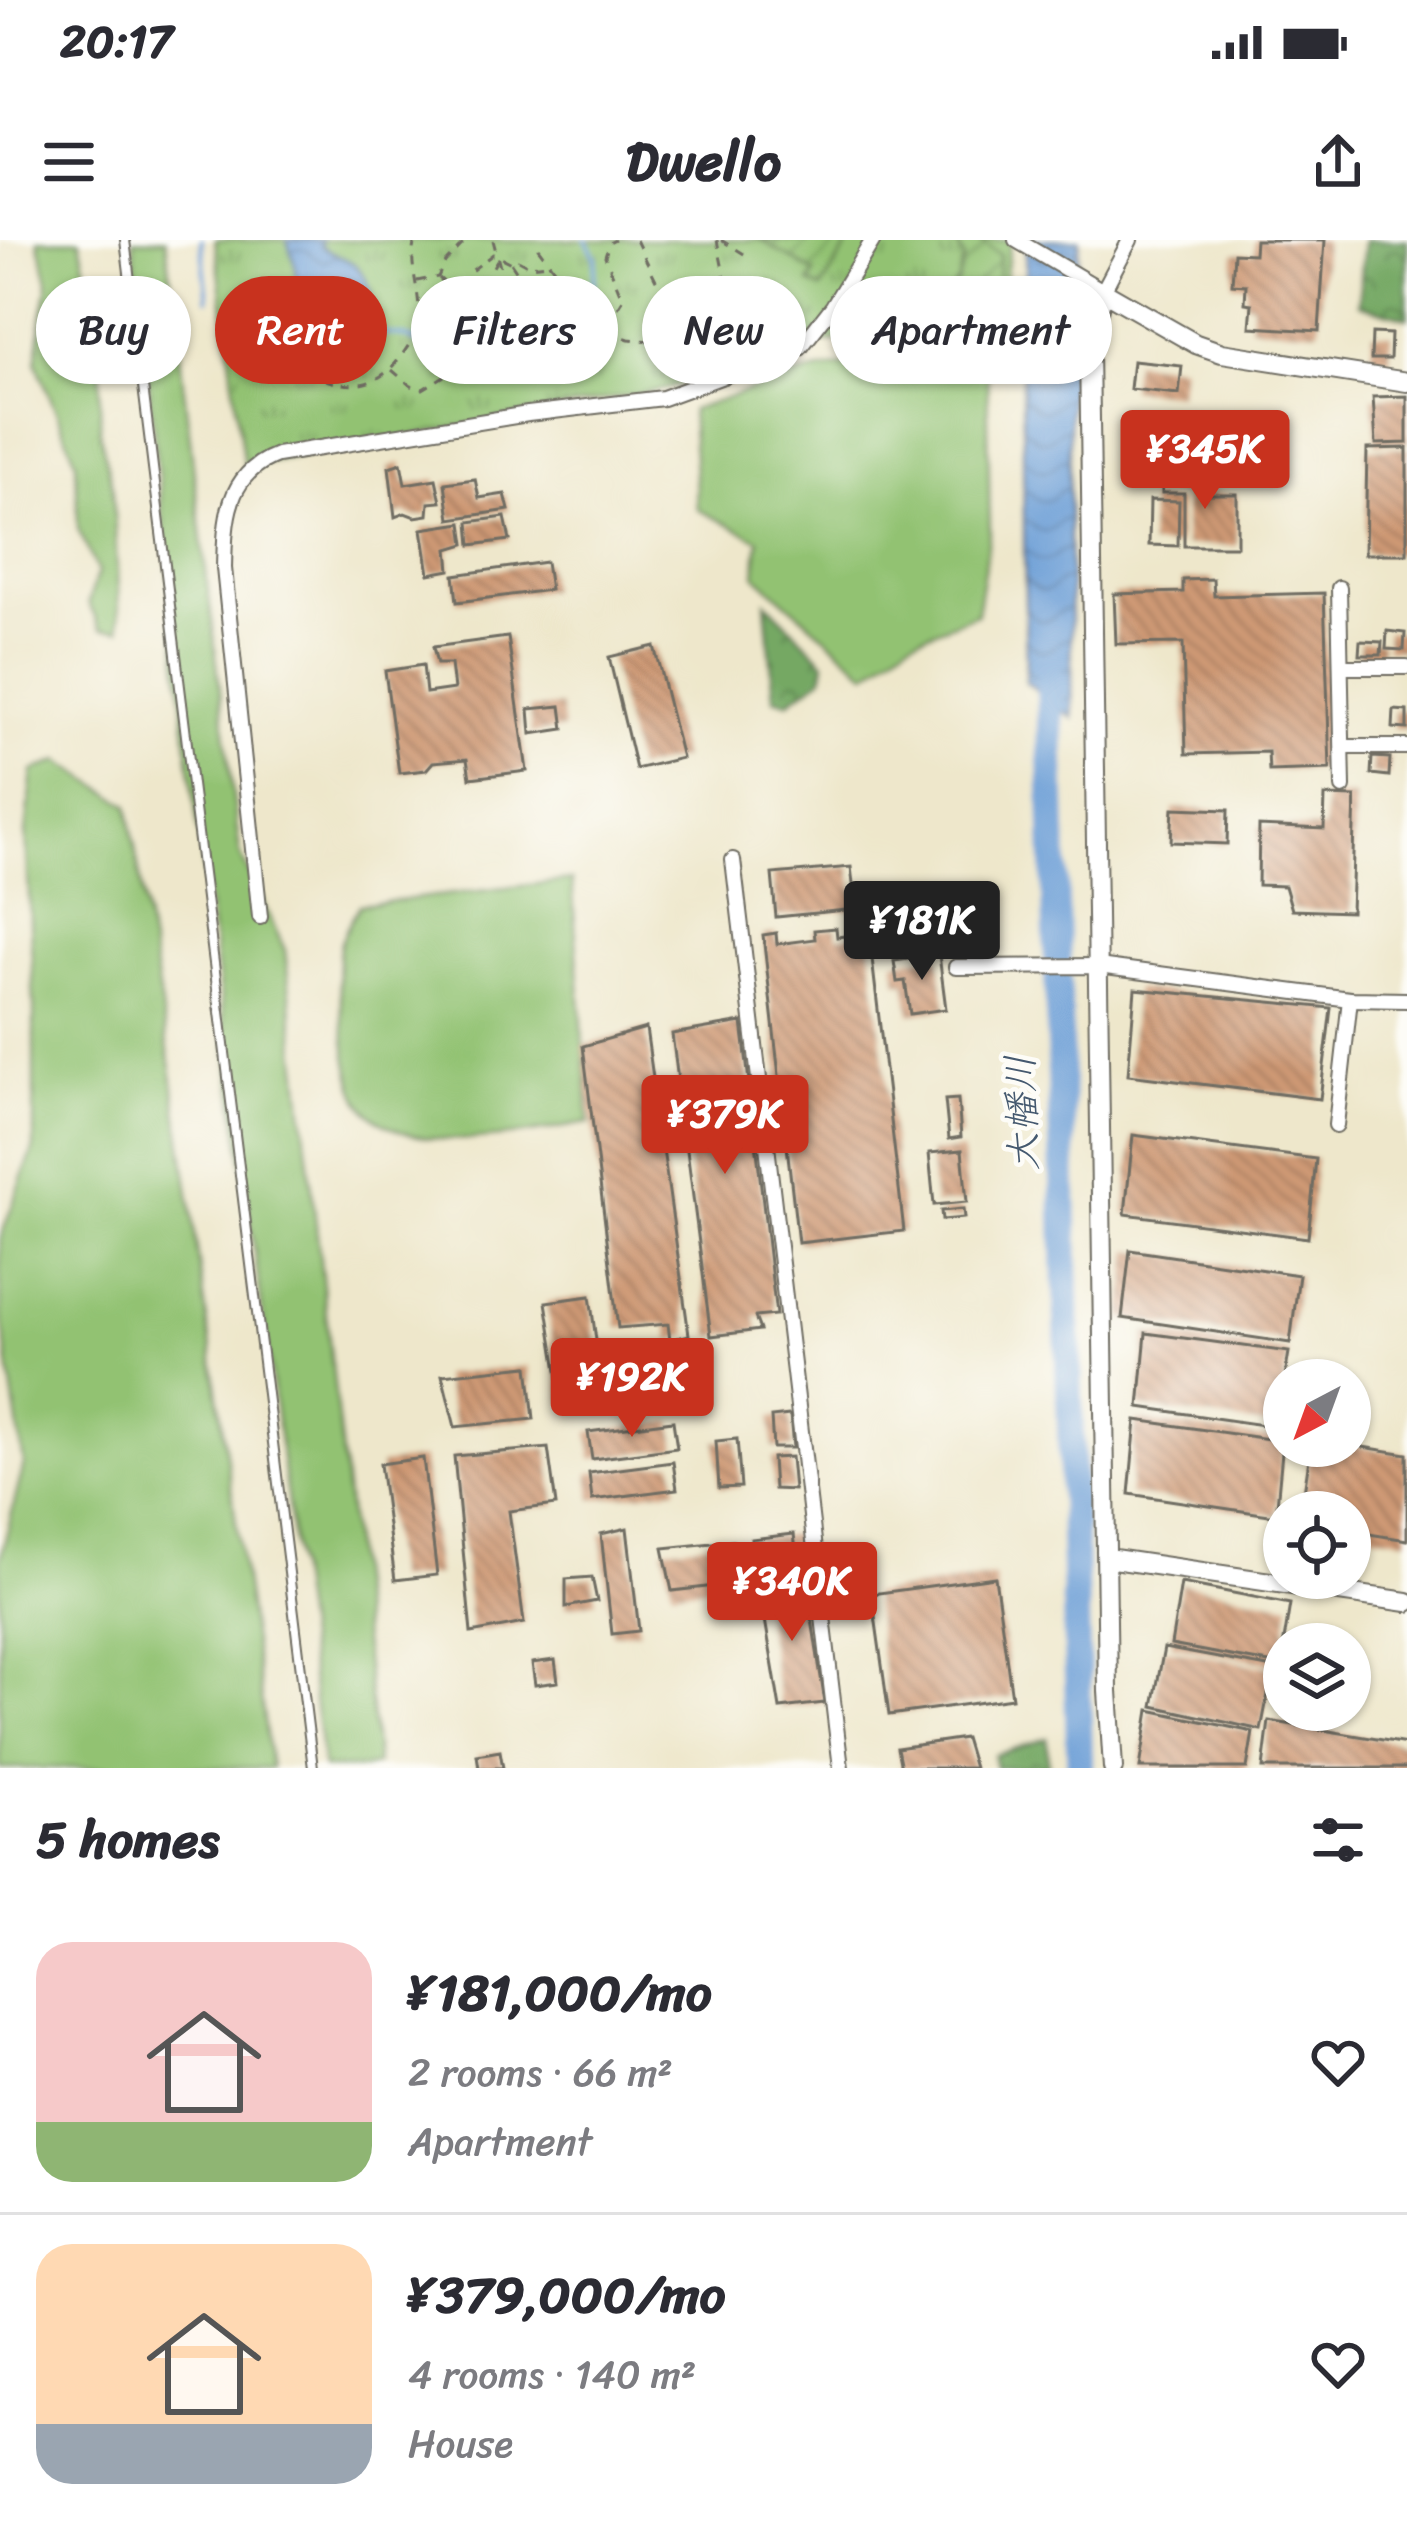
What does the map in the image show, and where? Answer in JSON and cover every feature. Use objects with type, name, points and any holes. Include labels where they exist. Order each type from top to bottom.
[{"type":"street","points":[[260,917],[224,568],[226,516],[235,488],[259,462],[277,454],[527,414],[663,398],[800,348],[833,306],[873,240]]},
{"type":"street","points":[[1016,240],[1077,276]]},
{"type":"street","points":[[1111,276],[1130,240]]},
{"type":"street","points":[[1112,295],[1196,344],[1222,353],[1407,382]]},
{"type":"street","points":[[1088,384],[1089,965],[1108,1691],[1114,1768]]},
{"type":"street","points":[[1339,588],[1343,787]]},
{"type":"street","points":[[1341,667],[1407,667]]},
{"type":"street","points":[[1343,747],[1407,747]]},
{"type":"street","points":[[733,860],[841,1768]]},
{"type":"street","points":[[956,967],[1089,965],[1350,999],[1407,1000]]},
{"type":"street","points":[[1336,1125],[1350,999]]},
{"type":"street","points":[[1107,1558],[1407,1602]]},
{"type":"lane","points":[[125,240],[313,1768]]},
{"type":"path","points":[[414,276],[411,254],[415,240]]},
{"type":"path","points":[[439,276],[466,240]]},
{"type":"path","points":[[493,240],[502,276]]},
{"type":"path","points":[[537,240],[557,276]]},
{"type":"path","points":[[636,240],[655,276]]},
{"type":"path","points":[[719,240],[725,276]]},
{"type":"path","points":[[719,240],[748,256]]},
{"type":"path","points":[[610,241],[605,256],[613,276]]},
{"type":"path","points":[[495,257],[511,263],[519,276]]},
{"type":"path","points":[[469,276],[495,257]]},
{"type":"path","points":[[486,276],[495,257]]},
{"type":"path","points":[[511,263],[550,263]]},
{"type":"path","points":[[522,276],[529,266]]},
{"type":"path","points":[[387,372],[411,340]]},
{"type":"path","points":[[392,370],[411,386],[423,389],[431,384]]},
{"type":"green space","points":[[38,240],[80,240],[87,276],[47,276]]},
{"type":"green space","points":[[133,240],[166,240],[170,276],[137,276]]},
{"type":"green space","points":[[215,240],[1011,240],[1006,276],[830,276],[830,341],[806,341],[806,276],[642,276],[642,384],[681,384],[244,466],[233,384],[387,384],[387,276],[220,276]]},
{"type":"green space","points":[[761,240],[851,240],[821,289],[809,283],[815,273]]},
{"type":"green space","points":[[955,240],[978,240],[1000,255],[998,276],[959,276],[964,258]]},
{"type":"green space","points":[[1364,240],[1407,240],[1407,318],[1359,304]]},
{"type":"green space","points":[[830,368],[830,384],[987,384],[990,533],[977,614],[911,640],[867,673],[755,575],[759,540],[697,509],[691,410],[770,384],[806,384],[806,373]]},
{"type":"green space","points":[[45,384],[101,384],[100,434],[113,489],[120,630],[101,629],[88,603],[98,572],[78,529],[76,461]]},
{"type":"green space","points":[[148,384],[183,384],[240,854],[285,950],[377,1764],[363,1768],[323,1768],[187,744]]},
{"type":"green space","points":[[766,602],[825,662],[822,678],[788,702],[774,698]]},
{"type":"green space","points":[[59,761],[128,805],[172,1074],[271,1768],[0,1768],[0,1560],[24,1464],[1,1313],[0,1239],[34,1147],[26,832],[33,771]]},
{"type":"green space","points":[[572,880],[589,1123],[504,1136],[441,1139],[387,1125],[366,1109],[350,1072],[339,978],[341,942],[360,905]]},
{"type":"green space","points":[[1047,1738],[1048,1768],[995,1768],[994,1755]]},
{"type":"water","points":[[287,240],[322,240],[324,249],[351,262],[363,276],[296,276]]},
{"type":"water","points":[[1026,240],[1080,240],[1077,276],[1025,276]]},
{"type":"water","points":[[1071,384],[1073,718],[1026,682],[1022,386]]},
{"type":"building","points":[[1255,240],[1325,240],[1319,331],[1250,327],[1252,304],[1245,303],[1246,285],[1232,284],[1234,253],[1254,254]]},
{"type":"building","points":[[1372,333],[1391,334],[1390,359],[1371,359]]},
{"type":"building","points":[[1133,361],[1182,366],[1179,394],[1130,389]]},
{"type":"building","points":[[1407,396],[1407,443],[1376,444],[1373,397]]},
{"type":"building","points":[[1407,448],[1407,554],[1365,554],[1367,449]]},
{"type":"building","points":[[401,463],[405,484],[436,479],[441,502],[429,503],[428,515],[395,517],[389,467]]},
{"type":"building","points":[[1162,475],[1205,476],[1205,494],[1237,494],[1237,546],[1184,546],[1184,493],[1162,493]]},
{"type":"building","points":[[475,479],[479,498],[505,494],[509,510],[450,519],[445,483]]},
{"type":"building","points":[[1150,500],[1179,501],[1178,546],[1149,545]]},
{"type":"building","points":[[505,517],[510,540],[471,545],[469,522]]},
{"type":"building","points":[[462,523],[465,544],[448,549],[450,570],[429,574],[422,529]]},
{"type":"building","points":[[546,562],[550,590],[457,602],[454,575]]},
{"type":"building","points":[[1213,579],[1214,596],[1324,593],[1330,769],[1269,771],[1268,752],[1186,754],[1183,643],[1116,644],[1114,594],[1183,592],[1183,580]]},
{"type":"building","points":[[1387,631],[1405,633],[1404,650],[1386,649]]},
{"type":"building","points":[[508,637],[527,771],[470,778],[467,759],[433,762],[426,770],[399,773],[385,671],[423,665],[426,693],[454,689],[451,664],[437,664],[433,647]]},
{"type":"building","points":[[1360,641],[1382,642],[1381,655],[1359,655]]},
{"type":"building","points":[[654,646],[682,758],[636,769],[609,657]]},
{"type":"building","points":[[561,706],[564,729],[531,734],[529,709]]},
{"type":"building","points":[[1394,710],[1407,711],[1407,729],[1393,728]]},
{"type":"building","points":[[1372,757],[1390,758],[1389,776],[1371,774]]},
{"type":"building","points":[[1325,796],[1355,797],[1351,912],[1292,910],[1285,886],[1258,885],[1259,826],[1324,829]]},
{"type":"building","points":[[1173,808],[1228,810],[1227,844],[1171,842]]},
{"type":"building","points":[[851,867],[856,909],[776,917],[772,874]]},
{"type":"building","points":[[836,928],[837,937],[869,933],[904,1231],[798,1243],[763,935],[776,933],[777,944],[815,939],[814,930]]},
{"type":"building","points":[[939,955],[946,1009],[910,1014],[905,981],[897,982],[894,961]]},
{"type":"building","points":[[1135,989],[1331,1008],[1320,1099],[1128,1075]]},
{"type":"building","points":[[742,1022],[776,1315],[755,1317],[760,1330],[711,1336],[672,1034]]},
{"type":"building","points":[[646,1028],[689,1335],[670,1340],[668,1324],[618,1328],[583,1046]]},
{"type":"building","points":[[958,1099],[961,1137],[949,1139],[945,1100]]},
{"type":"building","points":[[1133,1135],[1316,1159],[1308,1238],[1125,1214]]},
{"type":"building","points":[[962,1150],[967,1202],[934,1205],[929,1153]]},
{"type":"building","points":[[963,1209],[964,1218],[942,1220],[941,1211]]},
{"type":"building","points":[[1130,1250],[1299,1275],[1290,1343],[1122,1318]]},
{"type":"building","points":[[590,1296],[604,1399],[562,1402],[546,1302]]},
{"type":"building","points":[[1146,1333],[1289,1352],[1288,1359],[1263,1359],[1263,1425],[1139,1407]]},
{"type":"building","points":[[697,1365],[696,1385],[665,1386],[664,1367]]},
{"type":"building","points":[[528,1366],[534,1419],[455,1427],[442,1375]]},
{"type":"building","points":[[790,1415],[793,1448],[773,1448],[771,1417]]},
{"type":"building","points":[[1136,1420],[1263,1438],[1263,1467],[1281,1467],[1278,1491],[1263,1491],[1263,1514],[1129,1494]]},
{"type":"building","points":[[673,1421],[677,1448],[592,1459],[588,1432]]},
{"type":"building","points":[[737,1439],[741,1487],[719,1488],[716,1441]]},
{"type":"building","points":[[548,1448],[556,1505],[509,1511],[524,1623],[471,1633],[454,1456]]},
{"type":"building","points":[[1371,1448],[1407,1454],[1407,1540],[1371,1534],[1371,1491],[1304,1491],[1308,1467],[1371,1467]]},
{"type":"building","points":[[791,1457],[794,1490],[774,1489],[772,1458]]},
{"type":"building","points":[[423,1458],[437,1575],[395,1580],[380,1464]]},
{"type":"building","points":[[673,1462],[677,1489],[592,1500],[589,1473]]},
{"type":"building","points":[[627,1528],[639,1631],[612,1634],[601,1534]]},
{"type":"building","points":[[794,1534],[798,1567],[754,1572],[751,1539]]},
{"type":"building","points":[[733,1541],[741,1583],[672,1591],[663,1548]]},
{"type":"building","points":[[592,1577],[597,1601],[566,1607],[566,1579]]},
{"type":"building","points":[[995,1577],[1012,1698],[889,1715],[872,1594]]},
{"type":"building","points":[[806,1581],[825,1703],[780,1708],[759,1584]]},
{"type":"building","points":[[1181,1583],[1290,1604],[1287,1623],[1263,1623],[1263,1662],[1171,1645]]},
{"type":"building","points":[[1164,1648],[1263,1666],[1261,1730],[1153,1706]]},
{"type":"building","points":[[555,1660],[558,1682],[535,1685],[532,1663]]},
{"type":"building","points":[[1149,1710],[1253,1732],[1247,1768],[1140,1768]]},
{"type":"building","points":[[1268,1731],[1329,1731],[1407,1744],[1407,1768],[1263,1768]]},
{"type":"building","points":[[965,1738],[974,1768],[901,1768],[897,1748]]},
{"type":"building","points":[[500,1751],[503,1768],[479,1768],[477,1755]]},
{"type":"waterway","points":[[201,240],[208,299]]},
{"type":"waterway","points":[[387,334],[409,338],[457,363],[541,347],[557,323],[560,307],[592,295],[596,257],[586,240]]},
{"type":"waterway","name":"大幡川","points":[[1049,669],[1080,1768]]}]
